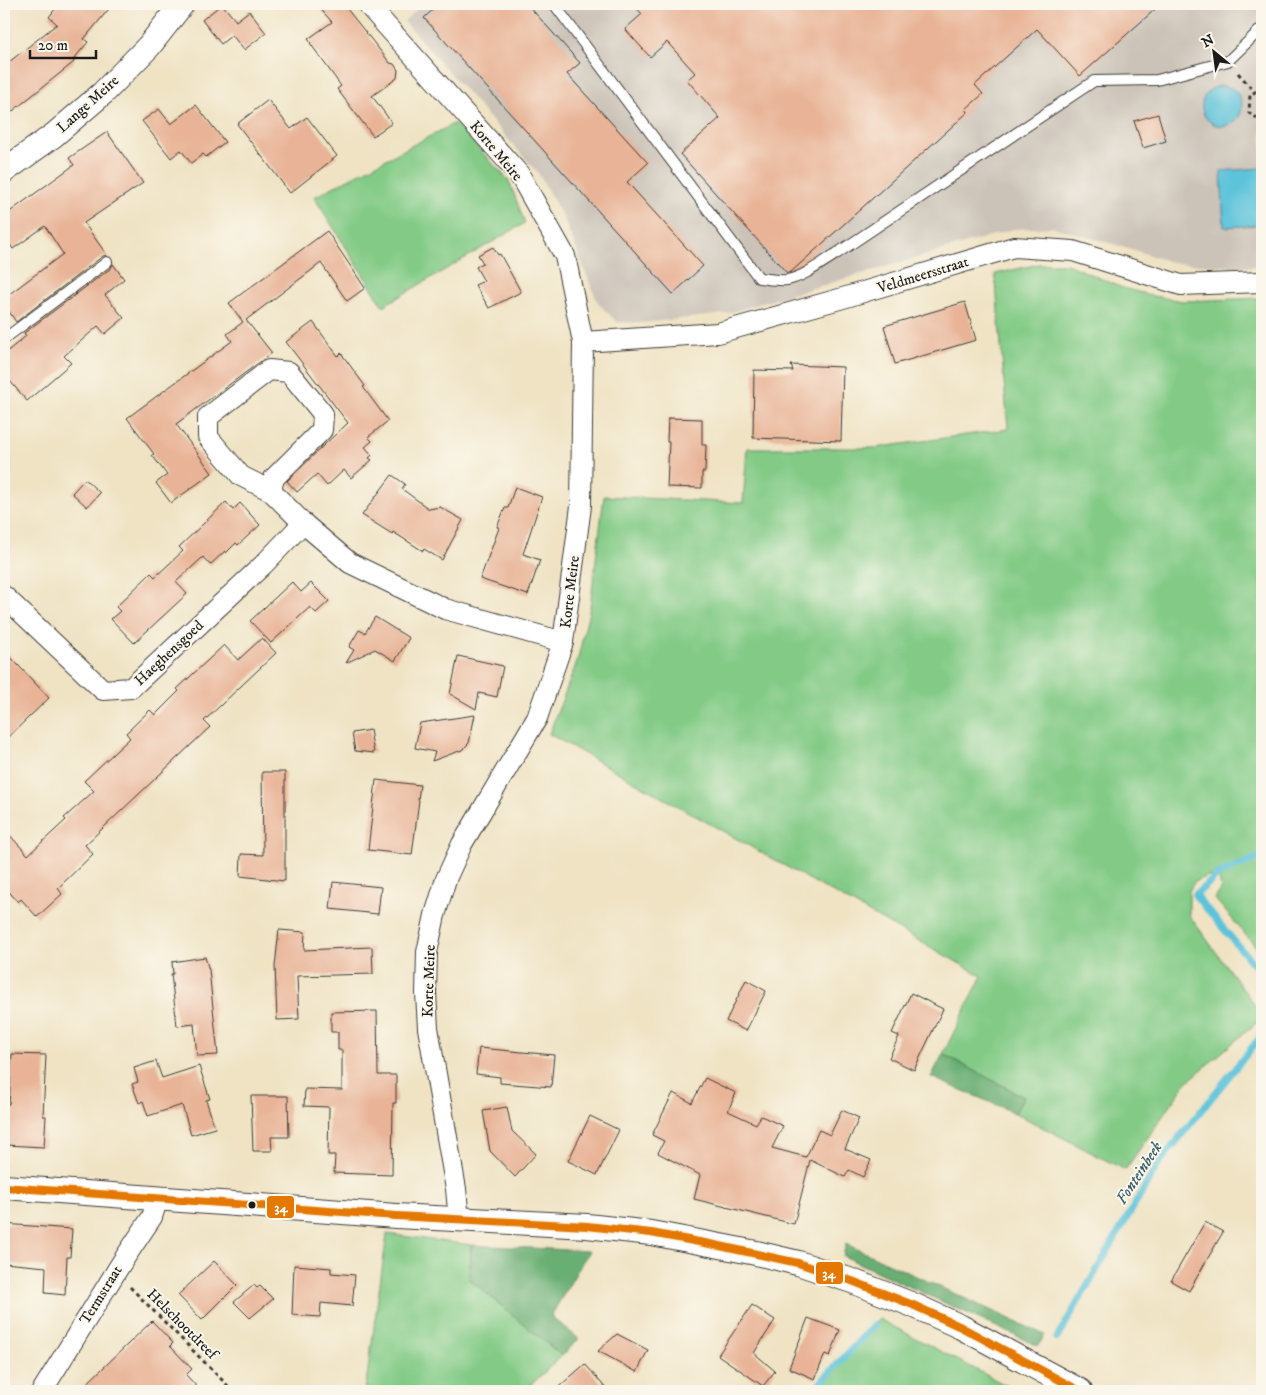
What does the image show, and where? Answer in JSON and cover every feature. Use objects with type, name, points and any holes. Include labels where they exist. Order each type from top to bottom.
[{"type":"street","name":"Lange Meire","points":[[4,171],[54,135],[103,93],[149,46],[182,4]]},
{"type":"street","name":"Korte Meire","points":[[367,4],[519,174],[565,256],[583,342],[581,506],[564,642],[536,718],[462,844],[450,871],[435,915],[428,952],[426,993],[428,1028],[456,1189],[459,1220]]},
{"type":"street","name":"Veldmeersstraat","points":[[583,342],[718,333],[1014,247],[1073,251],[1181,285],[1262,282]]},
{"type":"street","points":[[271,491],[274,478],[322,430],[323,414],[289,372],[269,370],[208,417],[208,437],[241,476],[271,491],[303,523],[350,563],[444,609],[564,642]]},
{"type":"street","name":"Haeghensgoed","points":[[4,596],[103,690],[131,688],[263,565],[303,523]]},
{"type":"street","points":[[4,1187],[459,1220],[587,1226],[651,1233],[756,1252],[852,1281],[913,1305],[961,1327],[1080,1391]]},
{"type":"street","name":"Termstraat","points":[[42,1391],[152,1218],[158,1198]]},
{"type":"lane","points":[[554,4],[759,278],[778,281],[798,277],[836,254],[1094,81],[1158,80],[1228,61],[1262,28]]},
{"type":"lane","points":[[4,339],[107,262]]},
{"type":"path","points":[[1228,61],[1255,92],[1250,95],[1249,113],[1262,121]]},
{"type":"path","name":"Helschootdreef","points":[[116,1272],[233,1391]]},
{"type":"shaded area","points":[[423,4],[1262,4],[1262,266],[1239,267],[1174,263],[1053,227],[1014,229],[725,314],[641,323],[617,322],[598,303],[564,219],[538,173],[404,21]]},
{"type":"green space","points":[[455,123],[509,181],[525,223],[383,306],[314,197]]},
{"type":"green space","points":[[1039,264],[1067,264],[1123,288],[1183,301],[1262,298],[1262,954],[1215,899],[1221,889],[1219,878],[1208,876],[1195,881],[1189,891],[1189,915],[1262,1015],[1262,1018],[1186,1083],[1125,1170],[1015,1113],[1024,1097],[943,1054],[982,976],[549,734],[577,662],[590,607],[604,496],[743,503],[747,448],[874,448],[1008,429],[995,274]]},
{"type":"green space","points":[[943,1054],[1024,1097],[1015,1113],[931,1077]]},
{"type":"green space","points":[[387,1234],[471,1245],[470,1279],[562,1356],[524,1391],[365,1391]]},
{"type":"green space","points":[[846,1244],[1045,1335],[1038,1346],[843,1256]]},
{"type":"green space","points":[[471,1245],[589,1251],[551,1316],[579,1339],[562,1356],[469,1279]]},
{"type":"green space","points":[[879,1319],[1017,1391],[810,1391]]},
{"type":"water","points":[[1262,68],[1262,106],[1258,87]]},
{"type":"water","points":[[1218,86],[1226,86],[1233,89],[1239,95],[1242,106],[1239,117],[1233,123],[1226,126],[1218,126],[1211,123],[1205,117],[1202,110],[1202,102],[1205,95],[1211,89]]},
{"type":"water","points":[[1262,168],[1262,225],[1224,227],[1221,171]]},
{"type":"building","points":[[59,4],[113,4],[84,39],[88,42],[73,60],[74,62],[4,118],[4,66],[57,24],[49,17]]},
{"type":"building","points":[[222,4],[236,21],[249,11],[266,33],[244,50],[232,35],[221,44],[202,20]]},
{"type":"building","points":[[316,4],[343,4],[390,63],[394,64],[398,70],[397,78],[372,96],[392,123],[373,136],[337,89],[341,86],[308,39],[332,22]]},
{"type":"building","points":[[439,4],[527,4],[580,63],[567,74],[648,163],[627,182],[703,266],[673,294],[424,18]]},
{"type":"building","points":[[633,4],[1161,4],[1080,76],[1037,29],[975,85],[983,94],[966,109],[968,112],[791,272],[787,273],[680,154],[720,118],[687,80],[695,73],[667,42],[650,57],[625,29],[642,14]]},
{"type":"building","points":[[268,100],[291,129],[307,117],[337,156],[290,193],[237,124]]},
{"type":"building","points":[[196,105],[225,142],[206,157],[203,154],[191,163],[181,150],[171,158],[142,121],[159,109],[171,124]]},
{"type":"building","points":[[1158,114],[1166,141],[1143,148],[1134,121]]},
{"type":"building","points":[[107,132],[143,183],[84,223],[107,255],[103,256],[16,322],[4,304],[4,298],[63,254],[45,226],[13,249],[4,236],[4,216],[74,165],[69,158]]},
{"type":"building","points":[[327,231],[365,288],[347,301],[321,263],[246,320],[272,353],[176,424],[212,473],[171,503],[156,483],[167,475],[127,418],[232,341],[227,334],[243,322],[229,303]]},
{"type":"building","points":[[493,247],[498,255],[500,254],[521,292],[489,308],[475,285],[484,281],[476,267],[483,263],[478,255]]},
{"type":"building","points":[[113,264],[124,279],[105,295],[124,318],[105,334],[98,326],[64,356],[71,363],[27,401],[4,374],[4,354],[26,336],[24,333],[111,268]]},
{"type":"building","points":[[965,302],[976,340],[895,364],[884,326]]},
{"type":"building","points":[[313,322],[338,356],[341,353],[388,421],[368,437],[372,441],[365,447],[372,455],[369,458],[372,460],[351,478],[344,470],[327,486],[317,474],[297,492],[287,481],[348,423],[286,342]]},
{"type":"building","points":[[791,365],[843,367],[841,441],[753,438],[754,370],[793,371]]},
{"type":"building","points":[[668,418],[702,419],[702,445],[706,445],[705,472],[702,472],[702,488],[667,487]]},
{"type":"building","points":[[392,475],[405,484],[402,489],[429,509],[440,507],[463,520],[442,560],[424,549],[423,551],[393,532],[392,534],[362,515]]},
{"type":"building","points":[[85,479],[100,493],[87,507],[72,493]]},
{"type":"building","points":[[515,487],[542,497],[523,554],[540,560],[528,595],[480,579],[499,528],[497,527],[505,508],[508,508]]},
{"type":"building","points":[[226,502],[233,510],[240,503],[260,525],[238,545],[236,543],[210,565],[203,557],[176,582],[187,594],[134,643],[111,619],[120,611],[116,607],[151,573],[155,577],[183,551],[179,547]]},
{"type":"building","points":[[292,582],[301,592],[311,583],[329,601],[316,613],[310,607],[271,643],[250,621]]},
{"type":"building","points":[[375,617],[409,638],[395,661],[375,649],[346,663],[354,650],[349,647],[359,630],[365,633]]},
{"type":"building","points":[[262,638],[276,653],[204,721],[210,727],[85,845],[93,854],[58,888],[62,894],[37,917],[21,899],[18,902],[4,886],[4,829],[28,855],[66,820],[64,818],[94,791],[84,781],[130,738],[126,733],[150,710],[155,715],[179,691],[177,689],[224,645],[238,660]]},
{"type":"building","points":[[4,650],[49,698],[4,741]]},
{"type":"building","points":[[458,656],[503,666],[497,697],[479,693],[476,709],[450,694]]},
{"type":"building","points":[[475,715],[469,743],[462,750],[432,761],[435,752],[415,748],[420,723]]},
{"type":"building","points":[[370,730],[374,753],[355,751],[352,733]]},
{"type":"building","points":[[262,772],[285,772],[285,881],[240,876],[241,854],[263,855]]},
{"type":"building","points":[[376,780],[420,785],[412,855],[368,850]]},
{"type":"building","points":[[333,882],[381,887],[378,914],[330,909]]},
{"type":"building","points":[[279,930],[305,932],[304,950],[372,947],[373,974],[297,976],[299,1019],[277,1020],[275,966]]},
{"type":"building","points":[[205,957],[209,970],[218,1055],[197,1056],[194,1024],[177,1026],[171,974],[173,974],[172,962]]},
{"type":"building","points":[[746,980],[766,991],[746,1031],[726,1021]]},
{"type":"building","points":[[911,993],[943,1009],[914,1070],[889,1058],[899,1036],[892,1033]]},
{"type":"building","points":[[377,1011],[378,1075],[396,1075],[396,1103],[393,1103],[392,1175],[334,1173],[335,1155],[328,1155],[329,1107],[304,1106],[305,1089],[342,1090],[342,1050],[338,1050],[338,1032],[331,1032],[331,1012]]},
{"type":"building","points":[[479,1048],[554,1055],[551,1087],[500,1083],[500,1077],[476,1074]]},
{"type":"building","points":[[12,1054],[46,1055],[43,1116],[46,1116],[44,1147],[5,1145],[4,1104],[9,1104]]},
{"type":"building","points":[[156,1061],[162,1078],[199,1066],[210,1099],[206,1100],[215,1128],[191,1135],[182,1105],[148,1116],[143,1101],[139,1103],[132,1084],[138,1082],[134,1068]]},
{"type":"building","points":[[705,1078],[736,1093],[728,1111],[756,1124],[761,1116],[783,1126],[772,1148],[806,1157],[819,1130],[830,1135],[842,1110],[859,1118],[845,1149],[871,1160],[863,1177],[849,1170],[845,1177],[810,1160],[794,1224],[694,1199],[700,1175],[658,1153],[664,1141],[652,1135],[673,1093],[692,1103]]},
{"type":"building","points":[[251,1096],[288,1096],[289,1137],[271,1137],[272,1151],[253,1151]]},
{"type":"building","points":[[507,1107],[512,1131],[536,1154],[515,1177],[490,1151],[483,1111]]},
{"type":"building","points":[[590,1116],[619,1130],[597,1175],[568,1161]]},
{"type":"building","points":[[1205,1222],[1223,1232],[1189,1291],[1171,1281]]},
{"type":"building","points":[[4,1224],[72,1229],[70,1257],[67,1257],[65,1295],[45,1293],[46,1267],[4,1263]]},
{"type":"building","points":[[214,1261],[237,1285],[202,1320],[178,1295]]},
{"type":"building","points":[[294,1265],[331,1268],[331,1273],[355,1275],[352,1306],[321,1303],[320,1317],[292,1315]]},
{"type":"building","points":[[254,1285],[257,1288],[260,1286],[273,1299],[250,1318],[234,1302]]},
{"type":"building","points":[[752,1305],[775,1320],[754,1353],[775,1371],[763,1386],[718,1355]]},
{"type":"building","points":[[808,1318],[840,1330],[830,1356],[825,1354],[815,1379],[789,1368]]},
{"type":"building","points":[[152,1321],[173,1343],[170,1346],[192,1369],[186,1375],[201,1391],[79,1391]]},
{"type":"building","points":[[617,1334],[648,1350],[637,1372],[598,1351]]},
{"type":"building","points":[[585,1364],[608,1391],[554,1391]]},
{"type":"waterway","name":"Fonteinbeek","points":[[1262,856],[1219,874],[1195,895],[1262,974]]},
{"type":"waterway","name":"Fonteinbeek","points":[[1057,1338],[1159,1163],[1262,1035]]},
{"type":"waterway","name":"Fonteinbeek","points":[[813,1391],[874,1325]]},
{"type":"transit line","name":"34","points":[[4,1187],[396,1216],[587,1226],[651,1233],[715,1245],[798,1263],[852,1281],[913,1305],[961,1327],[1080,1391]]}]
